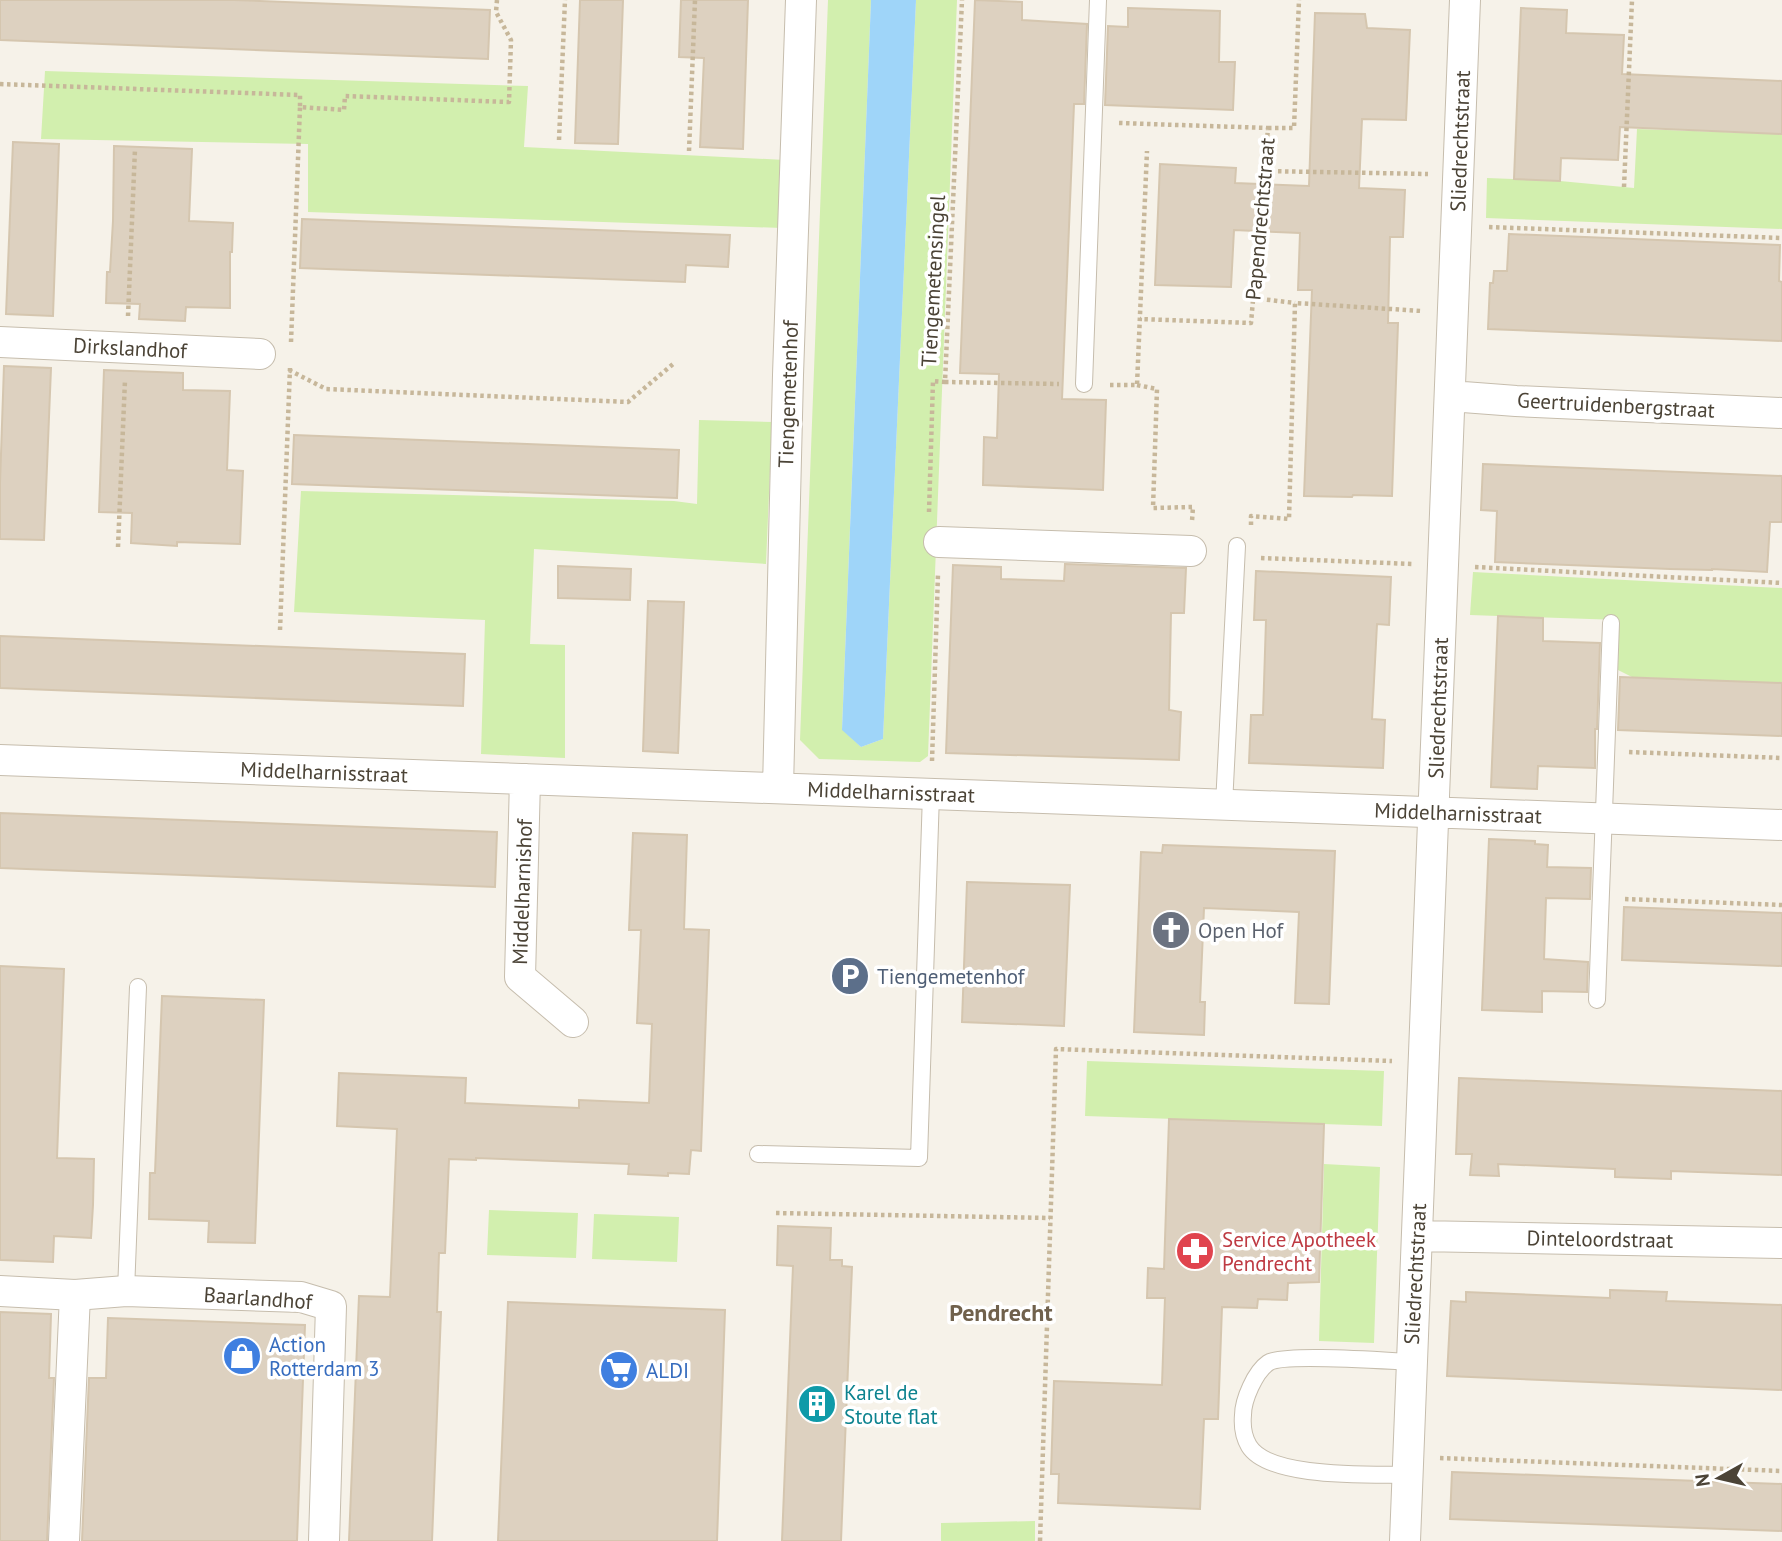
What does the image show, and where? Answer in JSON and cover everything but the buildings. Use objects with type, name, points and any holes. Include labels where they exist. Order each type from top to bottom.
[{"type":"street","name":"Tiengemetenhof","points":[[778,788],[801,0]]},
{"type":"street","name":"Sliedrechtstraat","points":[[1405,1541],[1433,812],[1456,566],[1450,396],[1465,0]]},
{"type":"street","name":"Dirkslandhof","points":[[0,342],[260,354]]},
{"type":"street","name":"Geertruidenbergstraat","points":[[1450,396],[1782,413]]},
{"type":"street","points":[[939,542],[1191,551]]},
{"type":"street","name":"Middelharnisstraat","points":[[0,760],[1782,825]]},
{"type":"street","name":"Middelharnishof","points":[[525,779],[520,977],[573,1022]]},
{"type":"street","name":"Dinteloordstraat","points":[[1417,1236],[1782,1243]]},
{"type":"street","name":"Baarlandhof","points":[[0,1290],[75,1295],[126,1291],[301,1297],[331,1306],[324,1541]]},
{"type":"street","points":[[64,1541],[75,1295]]},
{"type":"lane","points":[[1084,384],[1098,0]]},
{"type":"lane","points":[[1224,804],[1243,546]]},
{"type":"lane","points":[[1597,1000],[1611,623]]},
{"type":"lane","points":[[758,1154],[919,1158],[931,794]]},
{"type":"lane","points":[[126,1291],[138,987]]},
{"type":"lane","points":[[1408,1466],[1310,1472],[1263,1460],[1250,1447],[1242,1429],[1243,1406],[1253,1382],[1269,1362],[1292,1357],[1412,1362]]},
{"type":"path","points":[[0,84],[300,94],[300,107],[344,110],[345,96],[509,102],[511,40],[496,12],[497,0]]},
{"type":"path","points":[[559,141],[565,0]]},
{"type":"path","points":[[689,151],[695,0]]},
{"type":"path","name":"Tiengemetensingel","points":[[931,794],[939,542],[929,541],[933,381],[945,382],[962,0]]},
{"type":"path","points":[[1268,128],[1294,128],[1299,0]]},
{"type":"path","points":[[1624,187],[1632,0]]},
{"type":"path","name":"Papendrechtstraat","points":[[1094,122],[1268,128],[1251,323],[1140,319]]},
{"type":"path","points":[[1264,171],[1458,175]]},
{"type":"path","points":[[1456,226],[1782,237]]},
{"type":"path","points":[[1253,298],[1452,313]]},
{"type":"path","points":[[1295,303],[1289,519],[1251,516],[1243,546],[1250,558],[1782,583]]},
{"type":"path","points":[[260,354],[326,389],[628,402],[673,364]]},
{"type":"path","points":[[1137,385],[1157,389],[1153,508],[1193,507],[1191,551]]},
{"type":"path","points":[[1606,751],[1782,758]]},
{"type":"path","points":[[1601,898],[1782,905]]},
{"type":"path","points":[[1040,1541],[1056,1049],[1424,1063]]},
{"type":"path","points":[[776,1213],[1050,1218]]},
{"type":"path","points":[[832,1223],[833,1214]]},
{"type":"path","points":[[1408,1466],[1782,1471]]},
{"type":"green space","points":[[828,0],[871,0],[842,729],[861,747],[883,739],[916,0],[957,0],[928,756],[920,762],[819,759],[800,740]]},
{"type":"green space","points":[[45,71],[528,86],[524,147],[785,160],[782,228],[308,212],[308,144],[41,139]]},
{"type":"green space","points":[[1637,129],[1782,134],[1782,229],[1486,218],[1487,178],[1634,188]]},
{"type":"green space","points":[[699,420],[772,422],[766,564],[534,549],[530,644],[565,645],[565,758],[481,754],[485,620],[294,612],[301,491],[674,501],[697,504]]},
{"type":"green space","points":[[1473,572],[1782,588],[1782,683],[1632,677],[1618,670],[1619,620],[1470,615]]},
{"type":"green space","points":[[1087,1061],[1384,1071],[1382,1126],[1085,1116]]},
{"type":"green space","points":[[1324,1164],[1380,1167],[1374,1343],[1319,1341]]},
{"type":"green space","points":[[489,1210],[578,1213],[576,1258],[487,1255]]},
{"type":"green space","points":[[594,1214],[679,1217],[677,1262],[592,1259]]},
{"type":"green space","points":[[1035,1521],[1035,1541],[941,1541],[941,1523]]},
{"type":"water","points":[[871,0],[916,0],[883,739],[861,747],[842,730]]},
{"type":"place","name":"Open Hof","points":[[1171,930]]},
{"type":"place","name":"Tiengemetenhof","points":[[850,976]]},
{"type":"place","name":"Service Apotheek Pendrecht","points":[[1195,1251]]},
{"type":"place","name":"Action Rotterdam 3","points":[[242,1356]]},
{"type":"place","name":"ALDI","points":[[619,1370]]},
{"type":"place","name":"Karel de Stoute flat","points":[[817,1404]]},
{"type":"district","name":"Pendrecht","points":[[1001,1312]]}]
